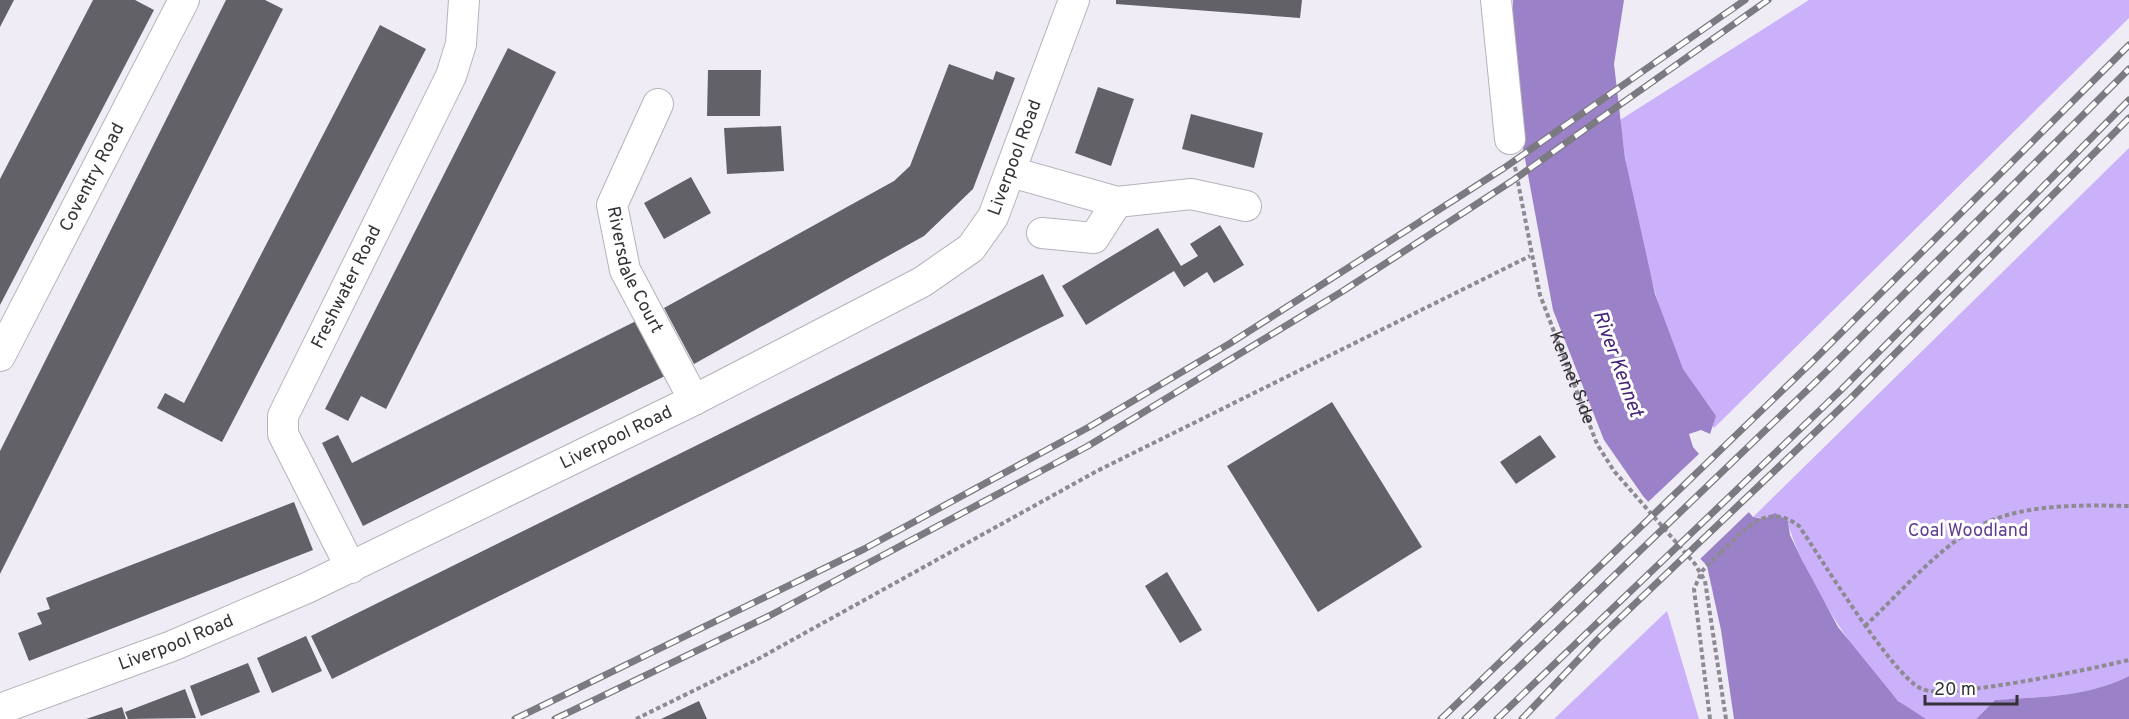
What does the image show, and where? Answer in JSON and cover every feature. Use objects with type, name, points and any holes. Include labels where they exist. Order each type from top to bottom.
[{"type":"street","name":"Coventry Road","points":[[0,356],[184,0]]},
{"type":"street","name":"Freshwater Road","points":[[351,568],[283,434],[283,416],[451,76],[460,44],[464,0]]},
{"type":"street","name":"Liverpool Road","points":[[0,709],[172,646],[351,568],[694,400],[922,282],[971,248],[993,217],[1074,0]]},
{"type":"street","points":[[1496,0],[1510,139]]},
{"type":"street","name":"Riversdale Court","points":[[658,105],[612,206],[626,270],[694,400]]},
{"type":"street","points":[[1011,172],[1117,202],[1191,194],[1246,206]]},
{"type":"street","points":[[1042,233],[1094,238],[1117,202]]},
{"type":"path","name":"Kennet Side","points":[[1510,139],[1530,256],[1540,295],[1597,444],[1614,471],[1695,564],[1705,581],[1726,719]]},
{"type":"path","points":[[636,719],[758,659],[1097,471],[1530,256]]},
{"type":"path","points":[[1865,626],[1941,553],[1968,532],[1988,522],[2033,509],[2087,505],[2129,506]]},
{"type":"path","points":[[1710,719],[1694,589],[1702,571],[1752,524],[1766,516],[1790,519],[1799,526],[1865,626],[1913,684],[1936,693],[2074,672],[2129,660]]},
{"type":"green space","points":[[1809,0],[2129,0],[2129,18],[1714,428],[1671,349],[1633,213],[1620,120]]},
{"type":"green space","name":"Coal Woodland","points":[[2129,148],[2129,676],[2080,692],[1995,700],[1976,719],[1925,719],[1907,708],[1886,688],[1843,631],[1806,569],[1788,521],[1753,517]]},
{"type":"green space","points":[[1667,611],[1699,719],[1554,719]]},
{"type":"water","name":"River Kennet","points":[[1513,0],[1624,0],[1614,64],[1625,158],[1655,294],[1683,369],[1716,416],[1710,434],[1701,430],[1689,434],[1693,447],[1753,517],[1764,519],[1775,513],[1788,521],[1790,535],[1838,627],[1898,701],[1926,719],[1734,719],[1721,630],[1707,566],[1643,496],[1604,440],[1553,310],[1521,137],[1511,54]]},
{"type":"water","points":[[2129,676],[2129,719],[1976,719],[1995,700],[2080,692]]},
{"type":"pier","points":[[1701,452],[1751,510],[1698,561],[1646,504]]},
{"type":"building","points":[[0,0],[14,0],[0,27]]},
{"type":"building","points":[[93,0],[135,0],[154,10],[0,305],[0,179]]},
{"type":"building","points":[[226,0],[265,0],[283,9],[0,574],[0,451]]},
{"type":"building","points":[[1116,0],[1302,0],[1300,18],[1116,4]]},
{"type":"building","points":[[380,25],[426,49],[222,442],[157,408],[165,393],[184,403]]},
{"type":"building","points":[[508,48],[556,72],[386,409],[361,396],[348,421],[325,409]]},
{"type":"building","points":[[949,64],[993,80],[996,71],[1015,78],[973,189],[924,236],[694,364],[664,308],[894,181],[910,166]]},
{"type":"building","points":[[708,70],[761,70],[760,116],[707,116]]},
{"type":"building","points":[[1098,87],[1134,99],[1111,166],[1075,153]]},
{"type":"building","points":[[1191,114],[1263,133],[1254,168],[1182,149]]},
{"type":"building","points":[[781,126],[784,171],[727,174],[724,128]]},
{"type":"building","points":[[691,177],[711,213],[664,239],[644,203]]},
{"type":"building","points":[[1220,225],[1244,265],[1214,283],[1207,272],[1184,287],[1174,271],[1086,325],[1062,286],[1158,228],[1181,266],[1198,256],[1190,244]]},
{"type":"building","points":[[1043,274],[1064,316],[332,679],[311,636]]},
{"type":"building","points":[[642,318],[669,374],[363,526],[322,443],[338,435],[352,463]]},
{"type":"building","points":[[1332,402],[1422,547],[1318,612],[1227,466]]},
{"type":"building","points":[[1540,435],[1556,457],[1516,484],[1500,462]]},
{"type":"building","points":[[294,502],[313,550],[29,661],[18,633],[42,624],[37,613],[50,609],[46,598]]},
{"type":"building","points":[[1167,572],[1202,630],[1180,643],[1145,586]]},
{"type":"building","points":[[306,636],[322,671],[272,693],[257,658]]},
{"type":"building","points":[[248,663],[260,692],[201,716],[190,686]]},
{"type":"building","points":[[185,689],[196,718],[128,719],[125,712]]},
{"type":"building","points":[[699,701],[707,719],[661,719]]},
{"type":"building","points":[[122,707],[126,719],[86,719]]},
{"type":"railway","points":[[515,719],[864,549],[1089,427],[1229,344],[1504,168],[1745,0]]},
{"type":"railway","points":[[555,719],[769,616],[1088,446],[1343,291],[1512,181],[1768,0]]},
{"type":"railway","points":[[1441,719],[1813,361],[2129,45]]},
{"type":"railway","points":[[1465,719],[1825,373],[2129,69]]},
{"type":"railway","points":[[1497,719],[1841,390],[2129,100]]},
{"type":"railway","points":[[1522,719],[1598,639],[1850,399],[2129,118]]}]
